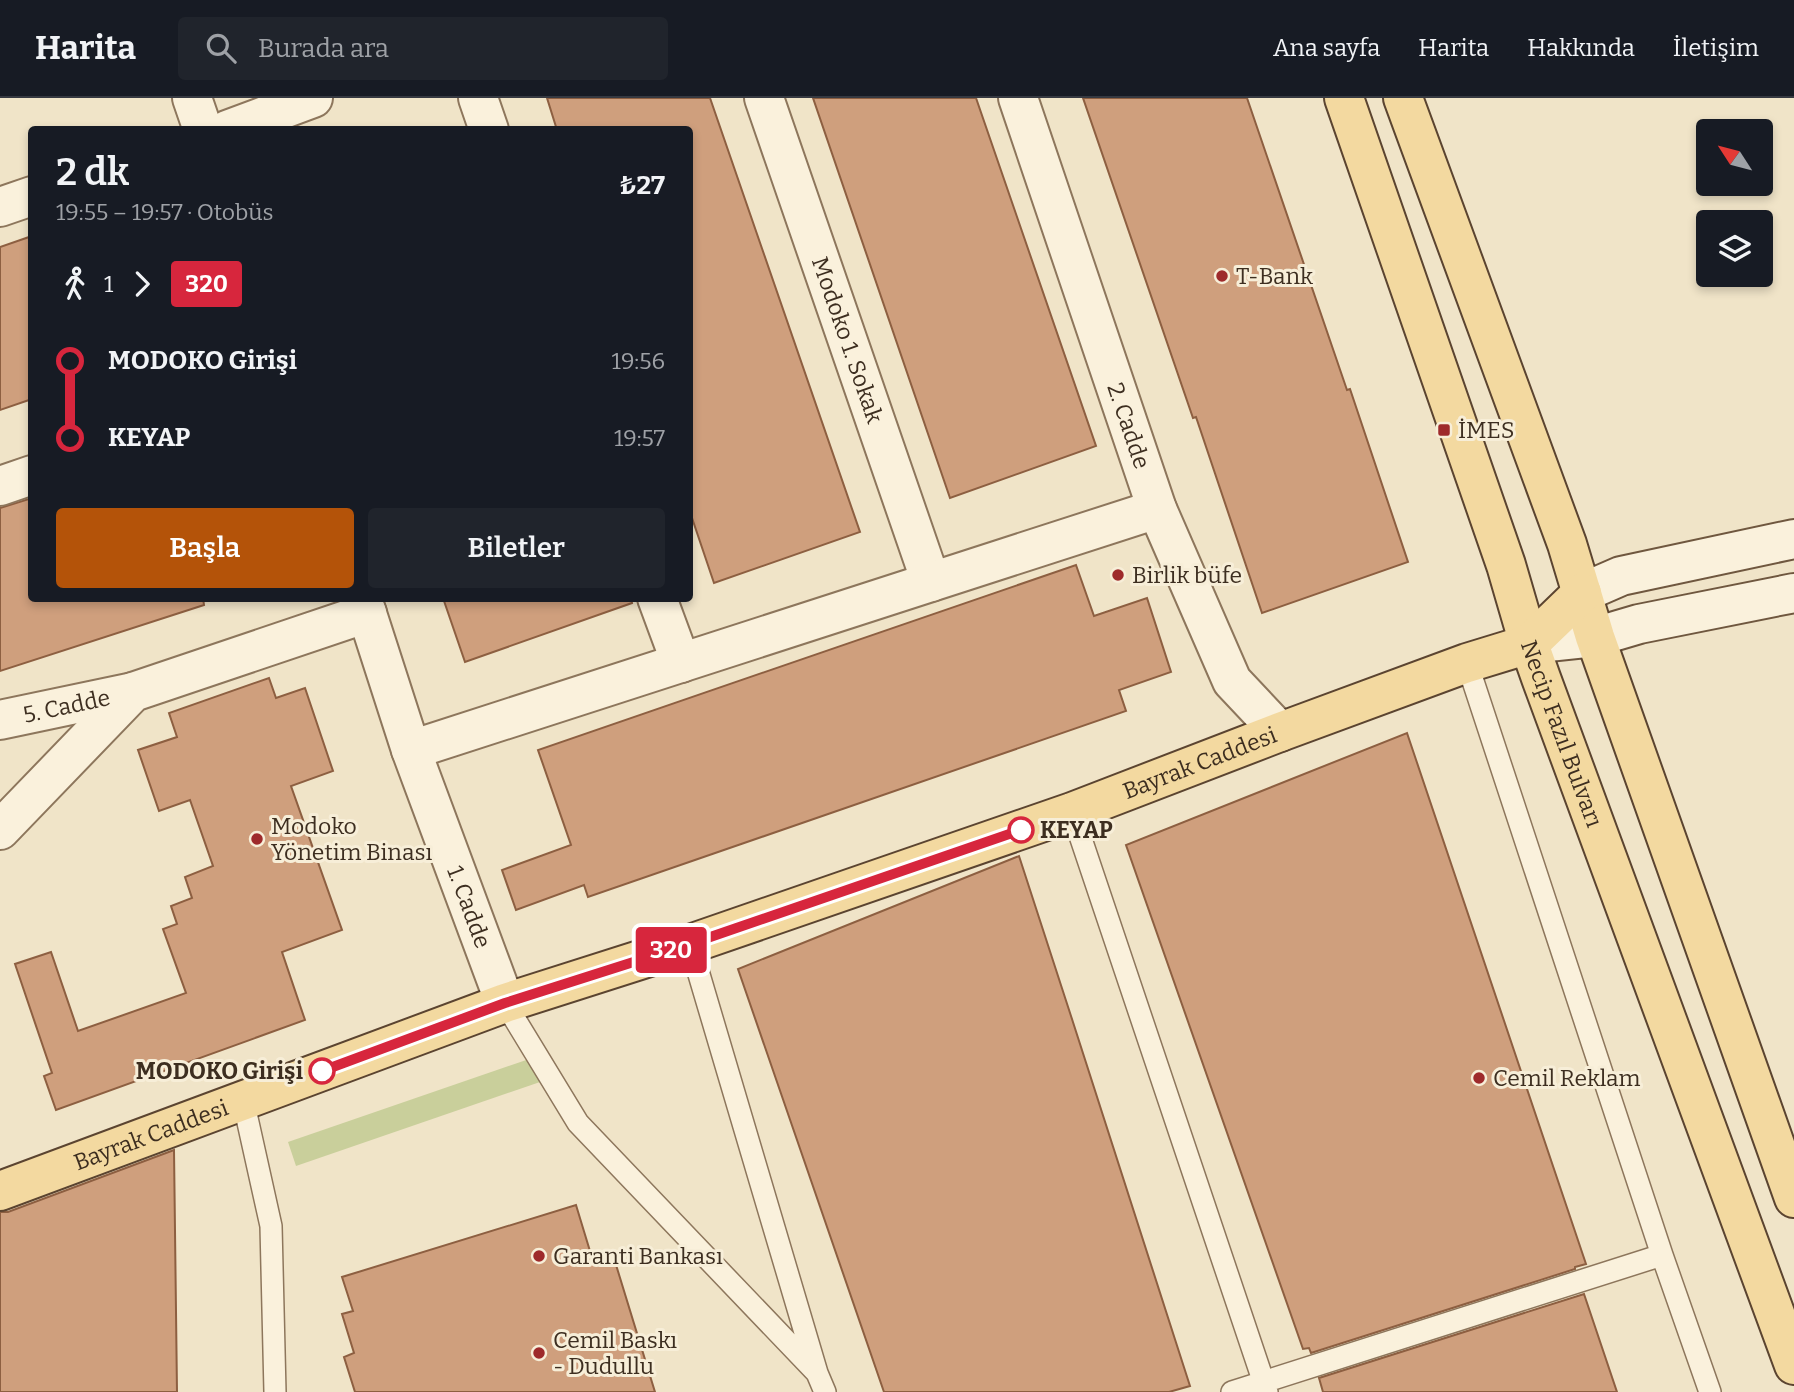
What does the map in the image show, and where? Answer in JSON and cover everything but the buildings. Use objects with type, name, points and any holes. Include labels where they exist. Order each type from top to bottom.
[{"type":"main road","name":"Necip Fazıl Bulvarı","points":[[1344,98],[1506,565],[1530,644],[1794,1365]]},
{"type":"main road","points":[[1403,98],[1562,531],[1595,637],[1794,1198]]},
{"type":"main road","points":[[1530,644],[1582,593]]},
{"type":"main road","name":"Bayrak Caddesi","points":[[0,1191],[505,1003],[690,944],[1072,812],[1467,663],[1530,644]]},
{"type":"street","points":[[192,98],[202,126]]},
{"type":"street","points":[[238,126],[313,98]]},
{"type":"street","points":[[478,98],[488,126]]},
{"type":"street","name":"Modoko 1. Sokak","points":[[764,98],[931,582]]},
{"type":"street","name":"2. Cadde","points":[[1017,98],[1157,509],[1232,681],[1280,732]]},
{"type":"street","points":[[0,207],[28,197]]},
{"type":"street","points":[[0,486],[28,476]]},
{"type":"street","points":[[411,750],[1157,509]]},
{"type":"street","points":[[1582,593],[1616,578],[1794,539]]},
{"type":"street","points":[[1530,644],[1595,637],[1639,624],[1794,593]]},
{"type":"street","points":[[658,602],[681,663]]},
{"type":"street","name":"5. Cadde","points":[[0,720],[133,692],[365,606]]},
{"type":"street","name":"1. Cadde","points":[[365,606],[411,750],[505,1003]]},
{"type":"street","points":[[5,817],[133,692]]},
{"type":"lane","points":[[1467,663],[1662,1255],[1710,1392]]},
{"type":"lane","points":[[1072,812],[1265,1387]]},
{"type":"lane","points":[[690,944],[821,1383]]},
{"type":"lane","name":"1. Cadde","points":[[505,1003],[578,1123],[821,1383]]},
{"type":"lane","points":[[243,1100],[271,1226],[275,1392]]},
{"type":"lane","points":[[1232,1392],[1265,1387],[1662,1255]]},
{"type":"green space","points":[[535,1057],[543,1081],[296,1166],[288,1142]]},
{"type":"bus line","name":"320","points":[[322,1071],[505,1003],[690,944],[1021,830]]},
{"type":"place","name":"T-Bank","points":[[1222,276]]},
{"type":"place","name":"İMES","points":[[1444,430]]},
{"type":"place","name":"Birlik büfe","points":[[1118,575]]},
{"type":"place","name":"KEYAP","points":[[1021,830]]},
{"type":"place","name":"Modoko Yönetim Binası","points":[[257,839]]},
{"type":"place","name":"MODOKO Girişi","points":[[322,1071]]},
{"type":"place","name":"Cemil Reklam","points":[[1479,1078]]},
{"type":"place","name":"Garanti Bankası","points":[[539,1256]]},
{"type":"place","name":"Cemil Baskı - Dudullu","points":[[539,1353]]}]
